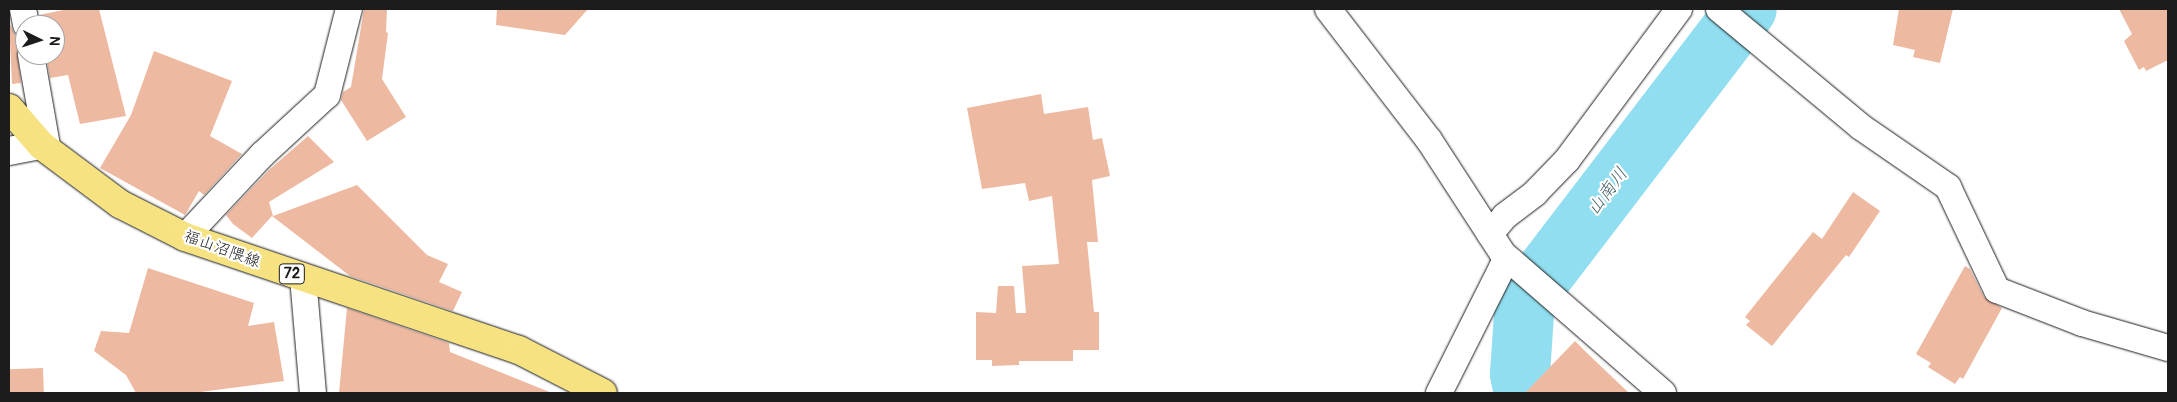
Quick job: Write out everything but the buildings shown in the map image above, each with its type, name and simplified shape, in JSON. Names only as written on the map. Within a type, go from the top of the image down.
[{"type":"main road","name":"福山沼隈線","points":[[9,108],[40,145],[120,204],[185,237],[519,350],[603,393]]},
{"type":"street","points":[[185,237],[263,154],[326,95],[349,9]]},
{"type":"street","points":[[1328,9],[1429,140],[1490,234],[1511,261],[1663,393]]},
{"type":"street","points":[[1490,234],[1506,216],[1535,193],[1567,160],[1678,9]]},
{"type":"street","points":[[1719,9],[1861,127],[1948,187],[1996,290],[2082,323],[2168,348]]},
{"type":"street","points":[[9,151],[40,145],[47,146],[33,65]]},
{"type":"street","points":[[1439,393],[1502,268],[1511,261]]},
{"type":"street","points":[[303,277],[313,393]]},
{"type":"waterway","name":"山南川","points":[[1524,393],[1520,374],[1525,299],[1747,9]]}]
